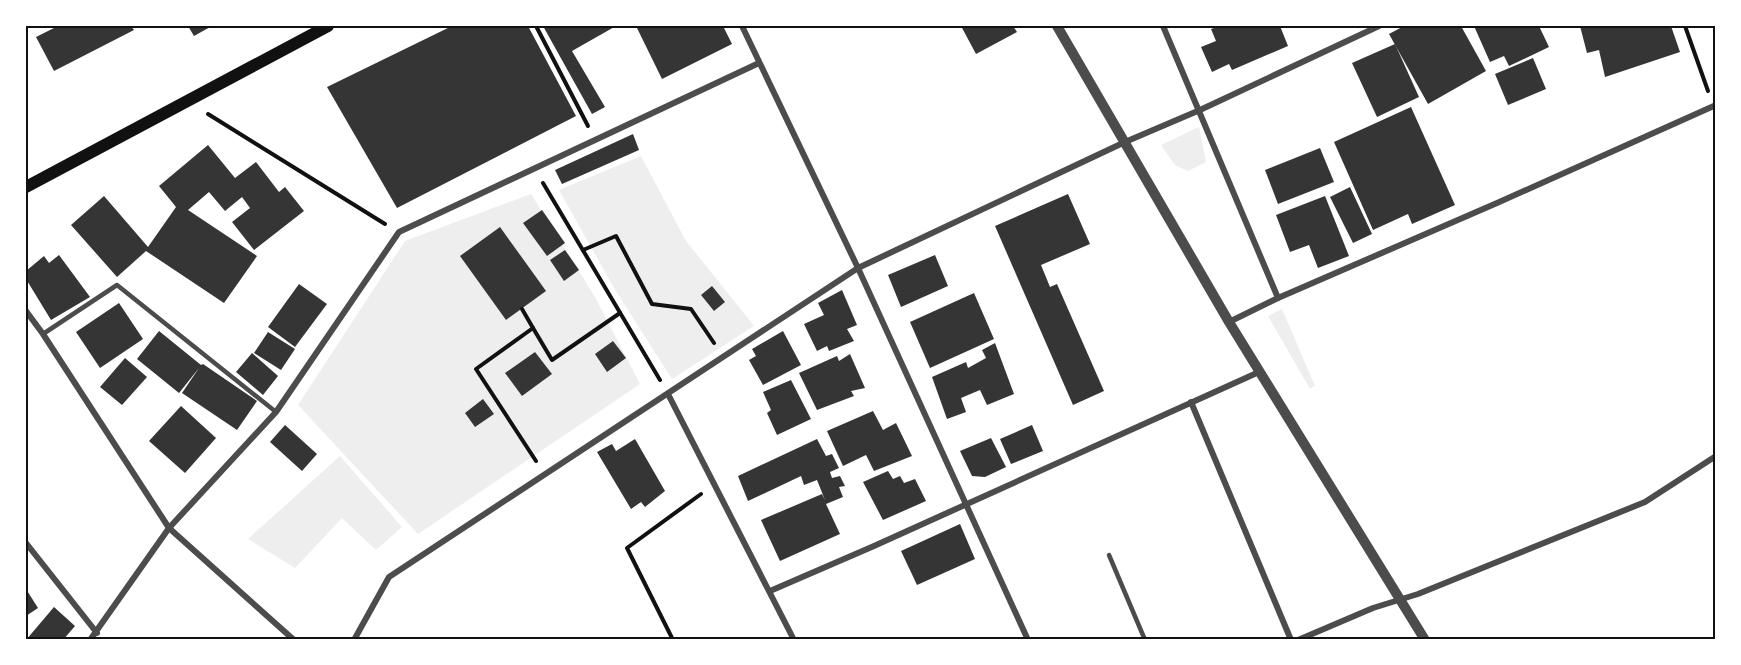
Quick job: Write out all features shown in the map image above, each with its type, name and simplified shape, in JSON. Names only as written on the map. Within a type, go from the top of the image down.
[{"type":"main road","points":[[26,187],[325,26]]},
{"type":"street","points":[[742,26],[858,268],[1028,639]]},
{"type":"street","points":[[1057,26],[1259,372],[1425,639]]},
{"type":"street","points":[[1163,26],[1278,298]]},
{"type":"street","points":[[354,639],[388,578],[858,268],[1379,26]]},
{"type":"street","points":[[90,639],[97,633],[169,528],[276,412],[399,232],[759,63]]},
{"type":"street","points":[[1229,322],[1278,298],[1714,105]]},
{"type":"street","points":[[26,311],[169,528],[294,639]]},
{"type":"street","points":[[770,591],[1259,372]]},
{"type":"street","points":[[668,394],[794,639]]},
{"type":"street","points":[[1191,402],[1291,639]]},
{"type":"street","points":[[1298,639],[1645,502],[1716,456]]},
{"type":"street","points":[[26,543],[97,633]]},
{"type":"lane","points":[[43,334],[117,285],[276,412]]},
{"type":"lane","points":[[1109,555],[1145,639]]},
{"type":"path","points":[[536,26],[595,140]]},
{"type":"path","points":[[1685,26],[1714,105]]},
{"type":"path","points":[[187,101],[399,232]]},
{"type":"path","points":[[535,169],[654,370]]},
{"type":"path","points":[[583,250],[616,236],[652,304],[691,309],[724,357]]},
{"type":"path","points":[[522,309],[552,360],[620,313]]},
{"type":"path","points":[[533,328],[476,369],[545,475]]},
{"type":"path","points":[[673,639],[627,548],[714,485]]},
{"type":"shaded area","points":[[1199,127],[1206,162],[1188,171],[1175,165],[1161,145]]},
{"type":"shaded area","points":[[641,156],[686,241],[754,326],[672,379],[614,288],[559,190]]},
{"type":"shaded area","points":[[531,194],[595,297],[640,384],[418,534],[298,405],[405,241]]},
{"type":"shaded area","points":[[1282,309],[1315,386],[1310,389],[1268,316]]},
{"type":"shaded area","points":[[340,456],[402,527],[376,550],[342,518],[295,568],[248,539]]},
{"type":"building","points":[[58,26],[131,26],[134,30],[54,71],[36,37]]},
{"type":"building","points":[[188,26],[212,26],[194,36]]},
{"type":"building","points":[[452,26],[528,26],[576,116],[397,208],[327,87]]},
{"type":"building","points":[[543,26],[616,26],[572,51],[605,107],[592,114]]},
{"type":"building","points":[[636,26],[723,26],[732,44],[662,79]]},
{"type":"building","points":[[961,26],[1013,26],[1017,32],[976,54]]},
{"type":"building","points":[[1220,26],[1280,26],[1288,46],[1232,70],[1229,64],[1212,72],[1201,47],[1216,41],[1211,29]]},
{"type":"building","points":[[1404,26],[1461,26],[1486,71],[1428,104],[1389,34]]},
{"type":"building","points":[[1474,26],[1539,26],[1549,47],[1509,66],[1504,56],[1490,62]]},
{"type":"building","points":[[1580,26],[1671,26],[1680,52],[1605,77],[1599,50],[1587,53]]},
{"type":"building","points":[[1395,44],[1419,97],[1377,117],[1352,63]]},
{"type":"building","points":[[1533,58],[1546,89],[1508,105],[1495,74]]},
{"type":"building","points":[[1411,107],[1455,205],[1412,224],[1408,214],[1373,230],[1334,142]]},
{"type":"building","points":[[633,134],[639,150],[562,184],[555,170]]},
{"type":"building","points":[[208,145],[235,178],[256,162],[279,192],[285,187],[304,211],[254,250],[232,222],[250,208],[242,197],[225,211],[209,192],[188,210],[257,256],[224,303],[146,251],[117,277],[71,225],[104,196],[148,247],[176,207],[159,186]]},
{"type":"building","points":[[1320,148],[1334,182],[1278,204],[1265,170]]},
{"type":"building","points":[[1350,187],[1372,234],[1353,243],[1330,197]]},
{"type":"building","points":[[1068,194],[1090,244],[1041,265],[1050,287],[1057,284],[1104,391],[1073,405],[995,226]]},
{"type":"building","points":[[1325,196],[1349,256],[1318,268],[1309,245],[1290,252],[1276,215]]},
{"type":"building","points":[[542,210],[565,243],[547,256],[523,223]]},
{"type":"building","points":[[500,227],[546,291],[506,320],[460,256]]},
{"type":"building","points":[[565,250],[579,270],[564,281],[550,260]]},
{"type":"building","points":[[59,255],[90,297],[51,320],[26,279],[26,271],[44,256],[49,263]]},
{"type":"building","points":[[935,255],[948,286],[901,307],[888,275]]},
{"type":"building","points":[[299,284],[327,304],[295,347],[268,327]]},
{"type":"building","points":[[712,286],[725,302],[714,311],[701,295]]},
{"type":"building","points":[[842,290],[857,325],[847,329],[854,341],[829,351],[827,346],[817,351],[804,324],[824,315],[818,303]]},
{"type":"building","points":[[974,293],[994,339],[930,368],[910,322]]},
{"type":"building","points":[[119,303],[143,339],[100,368],[76,332]]},
{"type":"building","points":[[159,331],[201,365],[203,364],[257,401],[237,430],[182,393],[199,368],[179,393],[137,359]]},
{"type":"building","points":[[783,331],[801,365],[763,385],[749,360],[756,356],[752,349]]},
{"type":"building","points":[[268,332],[295,349],[281,370],[254,353]]},
{"type":"building","points":[[613,341],[626,358],[607,372],[595,354]]},
{"type":"building","points":[[995,343],[1014,394],[987,405],[980,390],[961,398],[966,412],[947,419],[932,377],[966,362],[968,368],[986,358],[982,350]]},
{"type":"building","points":[[535,352],[552,374],[522,396],[505,373]]},
{"type":"building","points":[[252,353],[278,376],[263,395],[236,372]]},
{"type":"building","points":[[850,354],[865,388],[851,391],[854,396],[817,410],[799,373],[837,356],[839,361]]},
{"type":"building","points":[[125,358],[147,377],[122,405],[100,387]]},
{"type":"building","points":[[791,380],[811,419],[777,435],[767,413],[771,410],[763,392]]},
{"type":"building","points":[[483,399],[494,414],[475,427],[465,413]]},
{"type":"building","points":[[181,406],[216,438],[185,473],[149,441]]},
{"type":"building","points":[[873,411],[883,430],[896,423],[912,456],[874,471],[866,455],[843,466],[827,431]]},
{"type":"building","points":[[285,425],[317,454],[302,471],[270,442]]},
{"type":"building","points":[[1032,425],[1043,451],[1011,464],[1000,439]]},
{"type":"building","points":[[991,438],[1006,467],[985,477],[972,476],[960,451]]},
{"type":"building","points":[[635,439],[665,491],[645,507],[641,502],[631,509],[597,452],[612,444],[616,451]]},
{"type":"building","points":[[817,439],[826,456],[832,454],[839,468],[830,472],[832,478],[840,476],[845,486],[839,487],[843,497],[826,504],[840,534],[780,561],[761,520],[822,494],[825,500],[817,480],[804,485],[801,476],[748,501],[738,476]]},
{"type":"building","points":[[888,471],[893,479],[900,476],[904,483],[915,479],[926,501],[883,520],[863,482]]},
{"type":"building","points":[[960,524],[975,559],[917,585],[901,551]]},
{"type":"building","points":[[26,589],[38,608],[26,616]]},
{"type":"building","points":[[54,607],[75,626],[63,640],[26,640]]}]
